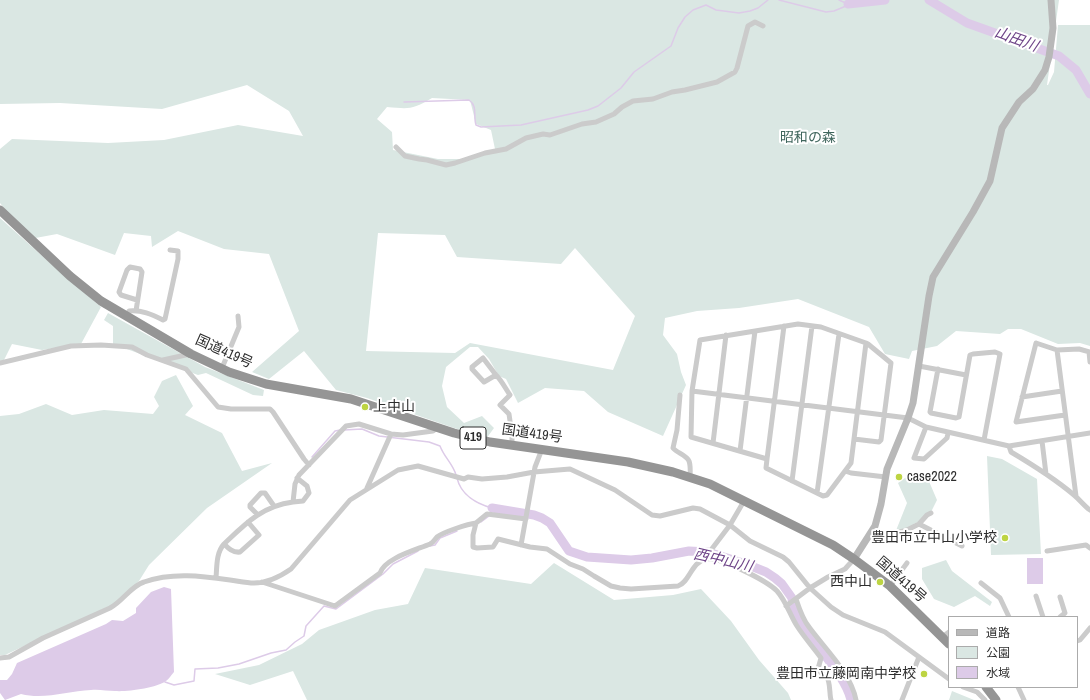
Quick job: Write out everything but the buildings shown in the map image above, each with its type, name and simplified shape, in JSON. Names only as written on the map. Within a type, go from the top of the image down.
[{"type":"highway","name":"国道419号","points":[[0,210],[70,276],[101,301],[191,354],[222,368],[266,384],[358,401],[438,428],[490,442],[628,462],[673,472],[710,484],[833,545],[890,586],[946,634]]},
{"type":"highway","points":[[987,688],[996,700]]},
{"type":"street","points":[[786,606],[810,588],[845,569],[854,559],[875,526],[881,504],[887,469],[913,403],[933,277],[973,212],[990,181],[1002,128],[1019,102],[1033,89],[1040,79],[1049,58],[1053,28],[1051,0]]},
{"type":"street","points":[[396,147],[405,156],[446,165],[469,160],[485,153],[506,149],[526,138],[542,134],[550,135],[582,124],[596,122],[614,114],[622,107],[633,101],[653,99],[664,94],[717,82],[735,72],[748,26],[755,22],[762,26]]},
{"type":"street","points":[[126,317],[129,311],[144,311],[163,320],[165,319],[178,259],[178,251],[170,250]]},
{"type":"street","points":[[136,311],[142,272],[140,269],[130,267],[127,270],[119,292],[121,295],[137,300]]},
{"type":"street","points":[[222,368],[239,327],[238,316]]},
{"type":"street","points":[[767,459],[691,437],[692,391],[700,340],[798,324],[821,327],[866,343],[891,363],[885,415],[881,440],[879,442],[854,439]]},
{"type":"street","points":[[784,326],[766,468],[823,496],[827,495],[851,463],[866,343]]},
{"type":"street","points":[[792,481],[812,326]]},
{"type":"street","points":[[740,451],[755,331]]},
{"type":"street","points":[[817,493],[830,408],[839,334]]},
{"type":"street","points":[[713,443],[726,336]]},
{"type":"street","points":[[1065,415],[1016,422],[1036,343],[1057,350],[1079,349],[1089,352],[1090,362]]},
{"type":"street","points":[[0,363],[71,346],[101,345],[132,347],[147,355],[186,369],[218,407],[231,409],[270,410],[309,465]]},
{"type":"street","points":[[1057,350],[1076,496]]},
{"type":"street","points":[[938,369],[930,412],[956,418],[959,417],[970,355],[995,352],[1000,354],[984,440]]},
{"type":"street","points":[[162,360],[191,354]]},
{"type":"street","points":[[496,375],[484,382],[472,369],[472,367],[483,358],[496,375],[502,380],[510,395],[500,405],[509,414],[512,445]]},
{"type":"street","points":[[919,366],[966,375]]},
{"type":"street","points":[[692,391],[908,418],[926,427],[1009,446],[1090,433]]},
{"type":"street","points":[[1022,397],[1062,391]]},
{"type":"street","points":[[680,395],[677,430],[673,448],[676,452],[688,459],[690,478]]},
{"type":"street","points":[[293,502],[292,498],[295,484],[304,469],[346,426],[360,424],[391,434],[403,435],[433,431],[438,428]]},
{"type":"street","points":[[926,427],[914,458],[924,459],[947,438],[948,433]]},
{"type":"street","points":[[367,489],[391,434]]},
{"type":"street","points":[[1042,441],[1046,474]]},
{"type":"street","points":[[1009,446],[1011,452],[1046,474],[1076,496],[1082,504],[1090,510]]},
{"type":"street","points":[[521,545],[535,467],[542,450]]},
{"type":"street","points":[[0,658],[8,657],[43,638],[118,604],[143,582],[172,575],[216,578],[255,583],[283,575],[291,568],[350,500],[398,470],[414,466],[423,467],[464,479],[468,477],[482,479],[570,469],[615,490],[652,515],[660,516],[693,508],[700,509],[730,525],[750,540],[783,557],[789,562],[810,588],[831,607],[843,615],[885,632],[948,678]]},
{"type":"street","points":[[845,471],[851,473],[886,476]]},
{"type":"street","points":[[216,578],[220,549],[257,514],[274,506],[303,501],[309,493],[307,486],[298,478]]},
{"type":"street","points":[[257,514],[250,507],[250,505],[261,493],[265,493],[274,506]]},
{"type":"street","points":[[708,557],[730,525],[744,501]]},
{"type":"street","points":[[872,532],[882,537],[907,530],[919,524],[930,513]]},
{"type":"street","points":[[262,582],[335,606],[380,573],[382,568],[398,557],[430,544],[438,536],[469,524],[476,523],[487,514],[526,518]]},
{"type":"street","points":[[224,544],[229,550],[237,553],[240,552],[259,534],[248,522]]},
{"type":"street","points":[[476,523],[473,535],[473,547],[493,547],[498,539],[521,545],[547,549],[570,564],[583,569],[611,586],[631,589],[682,584],[695,565],[701,560],[708,557],[725,561],[762,581],[778,592],[797,626],[821,658],[818,670],[827,678],[831,700]]},
{"type":"street","points":[[919,524],[962,546]]},
{"type":"street","points":[[1047,551],[1086,545],[1090,548]]},
{"type":"street","points":[[890,586],[907,563]]},
{"type":"street","points":[[981,583],[1000,598],[1009,616]]},
{"type":"street","points":[[1036,596],[1043,616]]},
{"type":"street","points":[[1060,597],[1065,613],[1061,616]]},
{"type":"street","points":[[795,600],[808,626],[828,649],[845,674],[854,690],[856,700]]},
{"type":"street","points":[[1078,641],[1090,628]]},
{"type":"street","points":[[902,700],[919,657]]},
{"type":"street","points":[[966,688],[977,692],[985,700]]},
{"type":"street","points":[[1018,688],[1024,700]]},
{"type":"green space","name":"昭和の森","points":[[0,0],[1059,0],[1047,85],[1054,72],[1058,25],[1090,25],[1090,346],[1080,343],[1058,344],[1021,329],[1008,329],[1000,334],[956,331],[937,346],[912,351],[909,359],[885,354],[869,327],[798,299],[739,308],[697,311],[665,318],[663,335],[677,354],[686,385],[663,436],[608,412],[584,391],[545,388],[518,403],[506,379],[499,376],[489,359],[478,347],[470,347],[446,367],[442,386],[447,407],[464,423],[482,416],[494,428],[486,439],[367,398],[336,390],[304,351],[269,379],[252,372],[299,331],[269,254],[224,249],[178,231],[152,247],[151,236],[124,233],[115,255],[57,234],[30,239],[0,203],[0,149],[12,139],[108,143],[164,140],[238,125],[303,136],[289,111],[247,85],[162,109],[60,103],[0,104]],"holes":[[[432,98],[470,100],[476,124],[491,130],[495,149],[466,159],[438,159],[393,150],[392,132],[377,119],[387,107],[410,108],[420,105]],[[378,233],[445,235],[457,257],[561,264],[575,248],[635,316],[613,370],[470,343],[455,353],[366,351]]]},
{"type":"green space","points":[[0,218],[101,307],[81,344],[42,350],[12,344],[4,360],[0,361]]},
{"type":"green space","points":[[108,313],[205,367],[264,390],[263,396],[253,395],[206,373],[198,375],[113,344],[113,326],[104,320]]},
{"type":"green space","points":[[176,375],[193,406],[185,415],[222,433],[242,471],[272,463],[207,508],[149,565],[139,581],[116,603],[5,655],[0,655],[0,416],[19,414],[46,404],[72,415],[104,410],[153,414],[159,406],[154,397],[162,381]]},
{"type":"green space","points":[[987,456],[1002,459],[1037,479],[1041,554],[991,555]]},
{"type":"green space","points":[[912,473],[928,479],[937,500],[929,516],[914,524],[898,536],[895,533],[907,503],[898,483]]},
{"type":"green space","points":[[946,560],[952,571],[992,602],[990,606],[975,596],[954,607],[934,599],[922,579],[922,568]]},
{"type":"green space","points":[[554,563],[614,600],[673,595],[701,589],[731,621],[759,660],[788,693],[791,700],[307,700],[293,671],[250,685],[215,674],[259,665],[302,644],[319,630],[375,610],[408,604],[425,568],[531,584]]},
{"type":"green space","points":[[952,691],[974,700],[949,700]]},
{"type":"water","points":[[1027,558],[1043,558],[1043,584],[1027,584]]},
{"type":"water","points":[[164,587],[171,589],[174,672],[166,681],[149,688],[134,690],[94,690],[47,696],[30,696],[21,694],[5,700],[0,693],[0,680],[7,680],[12,674],[17,663],[112,620],[123,621],[136,613],[136,608],[151,592]]},
{"type":"waterway","points":[[404,102],[469,100],[472,102],[474,108],[476,125],[481,127],[521,125],[588,110],[598,106],[621,88],[634,72],[671,46],[678,28],[685,17],[693,10],[706,5],[716,10],[739,13],[758,8],[768,0]]},
{"type":"waterway","points":[[779,0],[826,12],[834,11],[848,4]]},
{"type":"waterway","points":[[839,0],[848,4]]},
{"type":"waterway","name":"山田川","points":[[848,4],[885,0]]},
{"type":"waterway","name":"山田川","points":[[929,0],[967,23],[1059,56],[1076,70],[1090,94]]},
{"type":"waterway","points":[[344,430],[362,429],[379,436],[429,442],[440,446],[453,467],[456,475]]},
{"type":"waterway","points":[[312,457],[335,431],[340,430]]},
{"type":"waterway","points":[[457,478],[466,494],[475,501],[492,508],[491,513]]},
{"type":"waterway","name":"西中山川","points":[[492,508],[534,515],[542,518],[550,523],[569,551],[587,557],[631,560],[652,558],[689,551],[708,552],[766,572],[782,584],[792,598],[794,609],[800,621],[808,634],[829,660],[846,687],[851,700]]},
{"type":"waterway","points":[[481,522],[489,516]]},
{"type":"waterway","points":[[430,546],[435,545],[440,538],[457,531]]},
{"type":"waterway","points":[[165,682],[174,685],[194,681],[195,669],[218,668],[239,664],[271,653],[286,650],[304,636],[306,626],[324,606],[336,609],[383,574],[393,564],[418,551]]},
{"type":"place","name":"上中山","points":[[365,407]]},
{"type":"place","name":"case2022","points":[[899,477]]},
{"type":"place","name":"豊田市立中山小学校","points":[[1005,538]]},
{"type":"place","name":"西中山","points":[[880,582]]},
{"type":"place","name":"豊田市立藤岡南中学校","points":[[924,674]]}]
